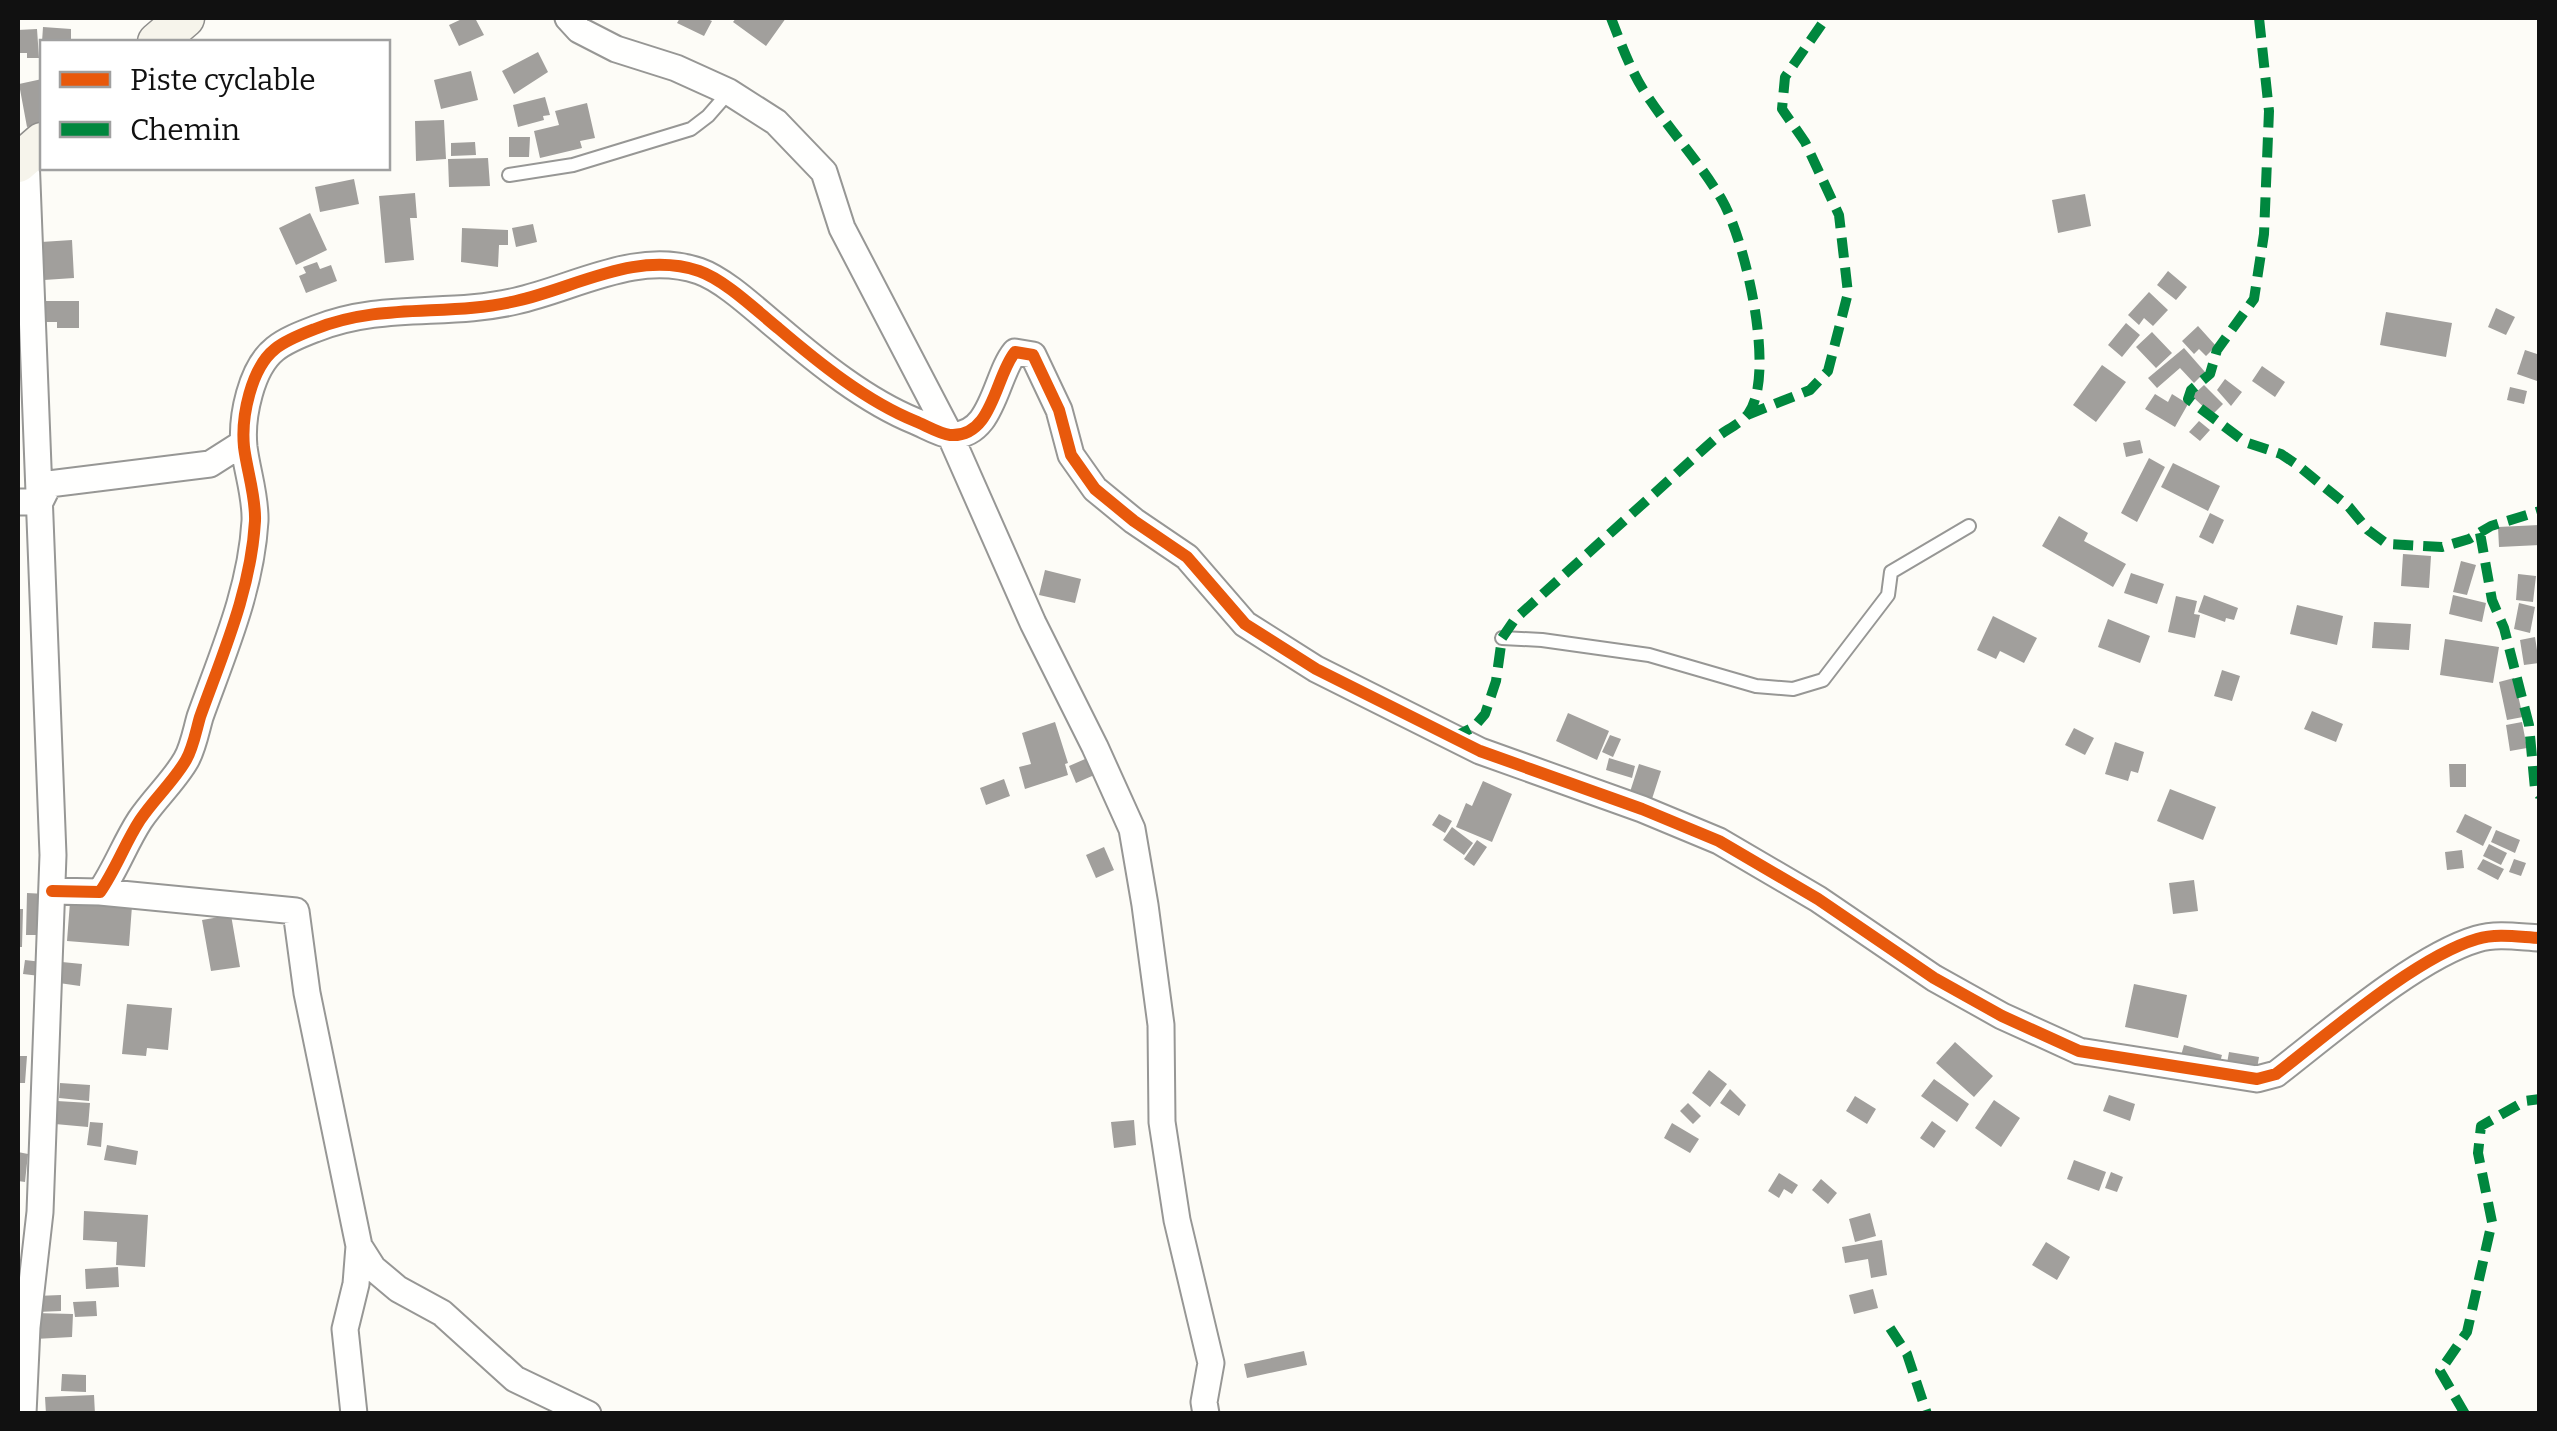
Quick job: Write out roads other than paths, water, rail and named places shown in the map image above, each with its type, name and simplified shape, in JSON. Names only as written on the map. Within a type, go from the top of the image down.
[{"type":"street","points":[[159,40],[185,18]]},
{"type":"street","points":[[568,18],[579,30],[616,49],[676,68],[728,92],[776,122],[824,172],[842,228],[950,435],[1033,623],[1132,829],[1162,1025],[1162,1122],[1177,1220],[1211,1362],[1204,1402],[1206,1414]]},
{"type":"street","points":[[23,1414],[27,1327],[40,1212],[52,891],[28,502],[29,153]]},
{"type":"street","points":[[100,892],[116,869],[138,821],[188,758],[228,645],[246,580],[255,518],[243,443],[251,392],[262,363],[276,348],[346,316],[513,302],[609,272],[669,265],[701,272],[746,302],[803,350],[894,412],[950,435],[972,430],[990,408],[1006,363],[1016,352],[1033,356],[1060,410],[1070,455],[1096,488],[1134,521],[1187,557],[1245,624],[1316,669],[1480,751],[1720,841],[1818,898],[1934,978],[2002,1016],[2079,1051],[2258,1078],[2276,1074],[2382,994],[2448,952],[2478,938],[2540,938]]},
{"type":"street","points":[[28,502],[48,484],[210,464],[243,443]]},
{"type":"street","points":[[52,891],[296,911],[307,993],[359,1246],[346,1329],[354,1414]]},
{"type":"street","points":[[359,1246],[373,1268],[398,1290],[442,1313],[516,1379],[588,1414]]},
{"type":"lane","points":[[509,176],[573,165],[691,129],[728,92]]},
{"type":"lane","points":[[1502,638],[1649,656],[1756,686],[1793,690],[1823,680],[1888,595],[1891,572],[1968,526]]}]
